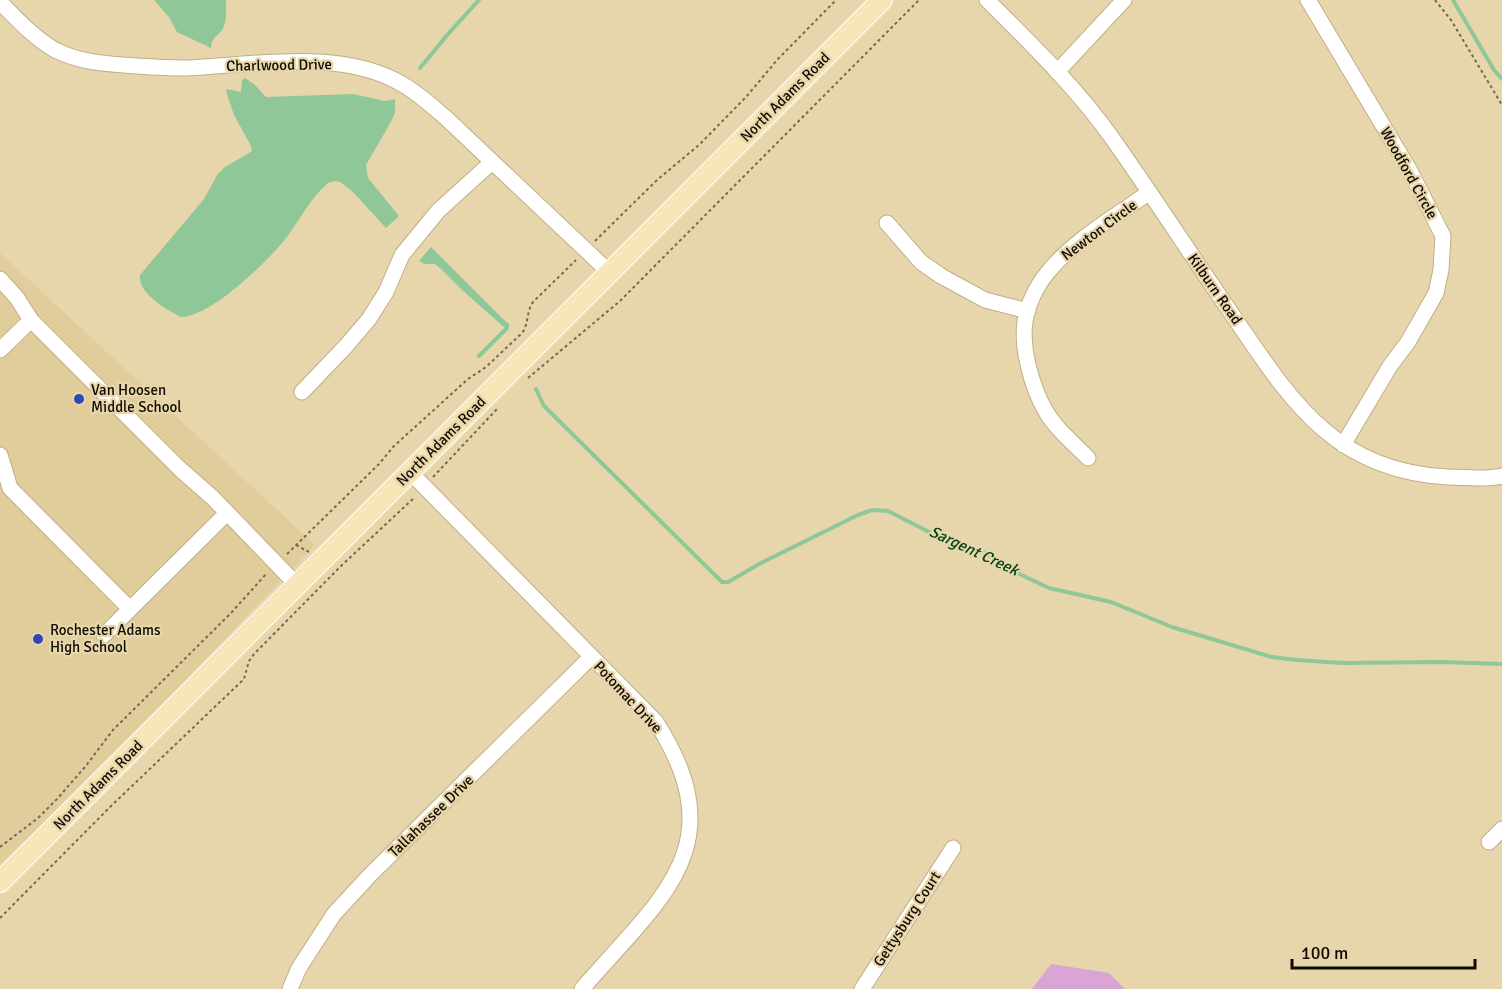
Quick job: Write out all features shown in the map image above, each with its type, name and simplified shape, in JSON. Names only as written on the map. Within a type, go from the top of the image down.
[{"type":"main road","name":"North Adams Road","points":[[0,882],[882,0]]},
{"type":"street","name":"Kilburn Road","points":[[987,0],[1091,109],[1274,376],[1318,425],[1362,457],[1388,467],[1432,476],[1476,478],[1502,476]]},
{"type":"street","points":[[1057,72],[1125,0]]},
{"type":"street","name":"Woodford Circle","points":[[1308,0],[1409,169],[1443,236],[1441,270],[1436,293],[1343,445]]},
{"type":"street","name":"Charlwood Drive","points":[[0,2],[39,39],[56,50],[81,60],[105,64],[183,68],[337,63],[370,71],[400,83],[421,97],[609,272]]},
{"type":"street","points":[[302,392],[369,319],[386,292],[402,255],[438,211],[492,162]]},
{"type":"street","name":"Newton Circle","points":[[1088,458],[1045,411],[1031,377],[1024,321],[1035,293],[1047,273],[1062,257],[1148,193]]},
{"type":"street","points":[[887,224],[921,262],[941,276],[985,300],[1028,311]]},
{"type":"street","points":[[0,279],[17,298],[31,320],[297,585]]},
{"type":"street","points":[[0,350],[31,320]]},
{"type":"street","points":[[0,454],[10,488],[130,609]]},
{"type":"street","name":"Potomac Drive","points":[[410,472],[656,722],[679,763],[690,808],[690,841],[676,873],[660,900],[633,934],[582,989]]},
{"type":"street","points":[[104,635],[227,513]]},
{"type":"street","name":"Tallahassee Drive","points":[[290,989],[299,968],[334,914],[378,867],[591,657]]},
{"type":"street","points":[[1489,842],[1502,829]]},
{"type":"street","name":"Gettysburg Court","points":[[862,989],[953,848]]},
{"type":"path","points":[[593,242],[657,180],[699,145],[746,97],[778,58],[836,0]]},
{"type":"path","points":[[527,379],[620,301],[919,0]]},
{"type":"path","points":[[1435,0],[1451,20],[1502,105]]},
{"type":"path","points":[[287,554],[379,464],[394,446],[522,333],[533,302],[579,256]]},
{"type":"path","points":[[436,473],[498,408]]},
{"type":"path","points":[[0,918],[110,807],[244,679],[249,661],[254,654],[342,565],[416,497]]},
{"type":"path","points":[[295,545],[308,551]]},
{"type":"path","points":[[0,847],[38,818],[68,787],[114,730],[231,613],[268,572]]},
{"type":"shaded area","points":[[154,0],[226,0],[224,26],[214,38],[211,48],[177,32],[169,17]]},
{"type":"shaded area","points":[[245,78],[266,97],[353,94],[385,101],[395,99],[395,112],[392,120],[366,165],[368,178],[399,216],[386,228],[353,192],[340,182],[328,183],[310,202],[286,238],[253,273],[208,308],[193,315],[181,317],[148,294],[140,282],[140,275],[204,199],[217,175],[225,167],[252,151],[234,115],[226,91],[227,89],[241,92],[242,80]]},
{"type":"shaded area","points":[[431,247],[509,324],[509,329],[506,329],[435,264],[424,264],[419,261]]},
{"type":"shaded area","name":"Van Hoosen Middle School","points":[[0,253],[315,545],[151,716],[0,865]]},
{"type":"shaded area","points":[[1051,964],[1109,973],[1125,989],[1032,989]]},
{"type":"waterway","points":[[420,68],[479,0]]},
{"type":"waterway","points":[[1453,0],[1494,70],[1502,79]]},
{"type":"waterway","points":[[479,356],[506,329]]},
{"type":"waterway","name":"Sargent Creek","points":[[536,389],[544,406],[722,582],[728,582],[858,515],[872,510],[888,511],[929,532],[983,552],[1011,570],[1049,588],[1111,602],[1172,627],[1272,657],[1343,663],[1502,664]]},
{"type":"place","name":"Van Hoosen Middle School","points":[[79,399]]},
{"type":"place","name":"Rochester Adams High School","points":[[38,639]]}]
